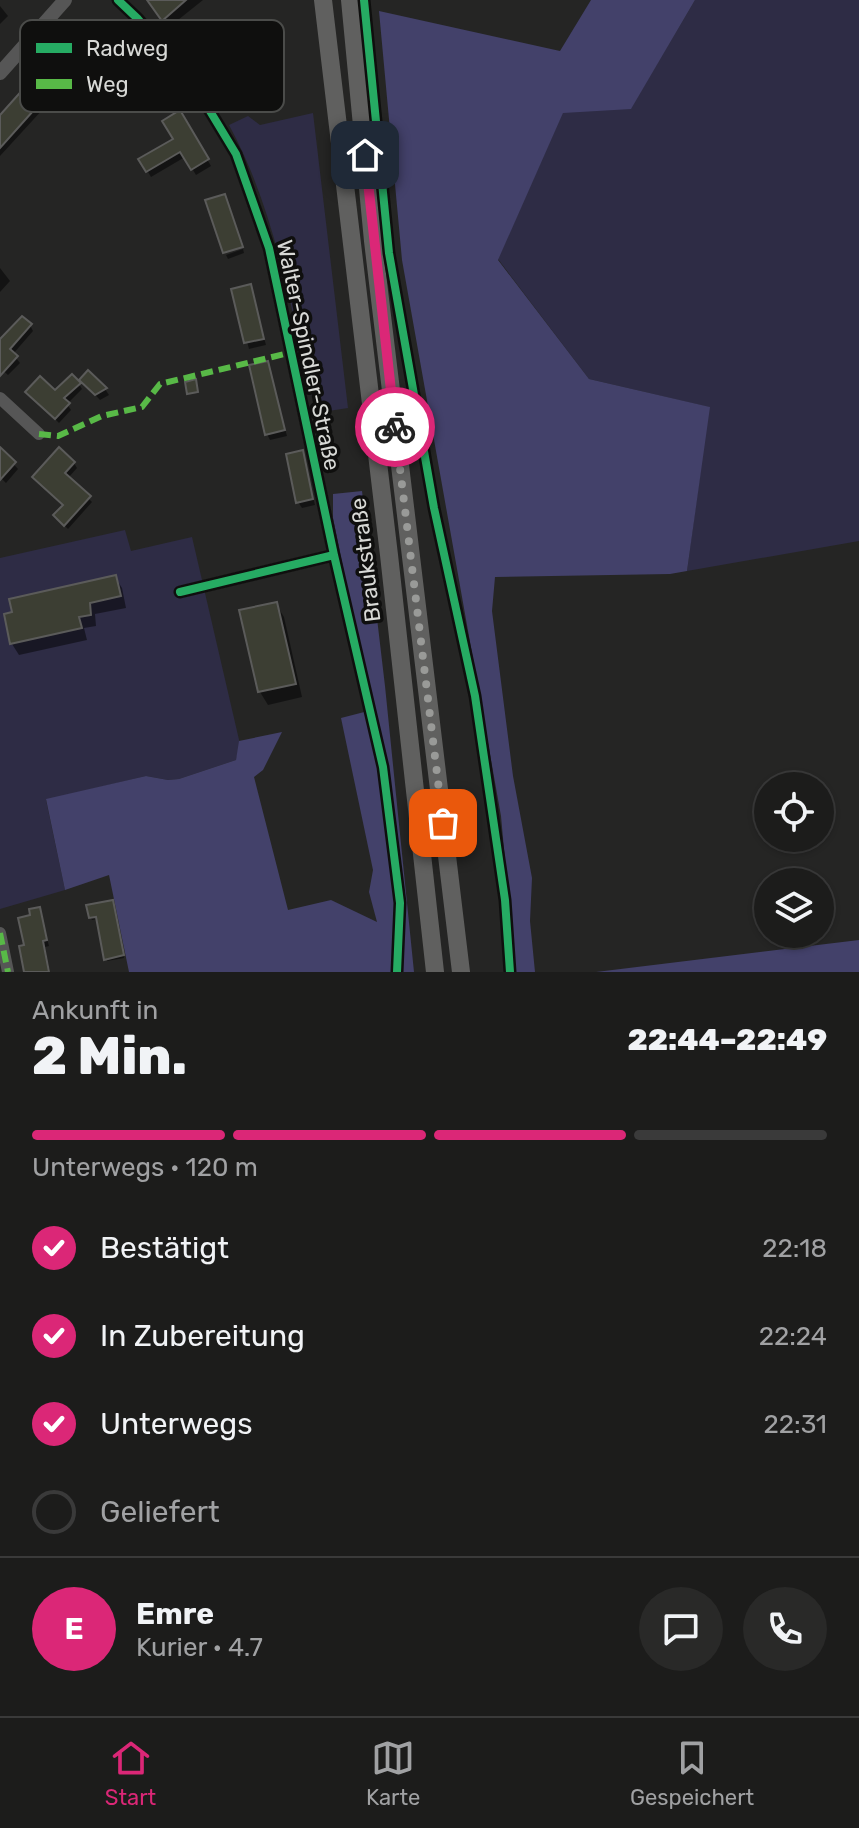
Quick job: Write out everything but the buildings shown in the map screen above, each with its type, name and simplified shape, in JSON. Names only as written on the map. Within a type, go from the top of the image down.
[{"type":"main road","name":"Braukstraße","points":[[323,0],[435,972]]},
{"type":"main road","name":"Braukstraße","points":[[350,0],[377,273],[461,972]]},
{"type":"street","points":[[47,20],[65,0]]},
{"type":"street","name":"Walter-Spindler-Straße","points":[[118,0],[139,20]]},
{"type":"street","points":[[0,73],[20,51]]},
{"type":"street","name":"Walter-Spindler-Straße","points":[[180,592],[334,555],[269,248],[236,154],[211,112]]},
{"type":"street","points":[[0,398],[39,434]]},
{"type":"street","points":[[0,933],[8,972]]},
{"type":"shaded area","points":[[591,0],[695,0],[631,109],[563,113],[498,260],[589,379],[710,407],[687,571],[670,574],[495,577],[492,611],[513,776],[532,878],[530,921],[535,972],[515,972],[501,816],[402,260],[379,11],[560,51]]},
{"type":"shaded area","points":[[695,0],[859,0],[859,541],[687,571],[709,407],[589,379],[498,259],[563,112],[631,108]]},
{"type":"shaded area","points":[[313,113],[348,408],[316,413],[271,230],[246,159],[229,125],[248,116],[260,125]]},
{"type":"shaded area","points":[[362,491],[414,972],[129,972],[109,875],[65,890],[46,799],[146,776],[179,779],[236,760],[239,741],[282,732],[263,770],[254,777],[288,910],[331,900],[377,922],[369,892],[373,870],[341,718],[372,710],[333,518],[333,494]]},
{"type":"shaded area","points":[[125,530],[131,551],[192,537],[240,744],[236,760],[179,779],[146,776],[46,800],[65,890],[0,909],[0,558]]},
{"type":"shaded area","points":[[859,940],[859,972],[596,972],[793,948],[834,948],[834,943]]},
{"type":"marked path","points":[[39,434],[58,436],[102,416],[142,407],[160,384],[293,352]]},
{"type":"marked path","points":[[0,933],[8,972]]},
{"type":"cycle path","points":[[118,0],[139,20]]},
{"type":"cycle path","points":[[364,0],[389,253],[434,508],[475,696],[505,900],[510,972]]},
{"type":"cycle path","points":[[180,592],[334,555],[269,248],[236,154],[211,112]]},
{"type":"cycle path","points":[[334,555],[383,767],[400,903],[397,972]]},
{"type":"way so far","points":[[395,427],[443,823]]},
{"type":"route","points":[[365,155],[395,427]]}]
